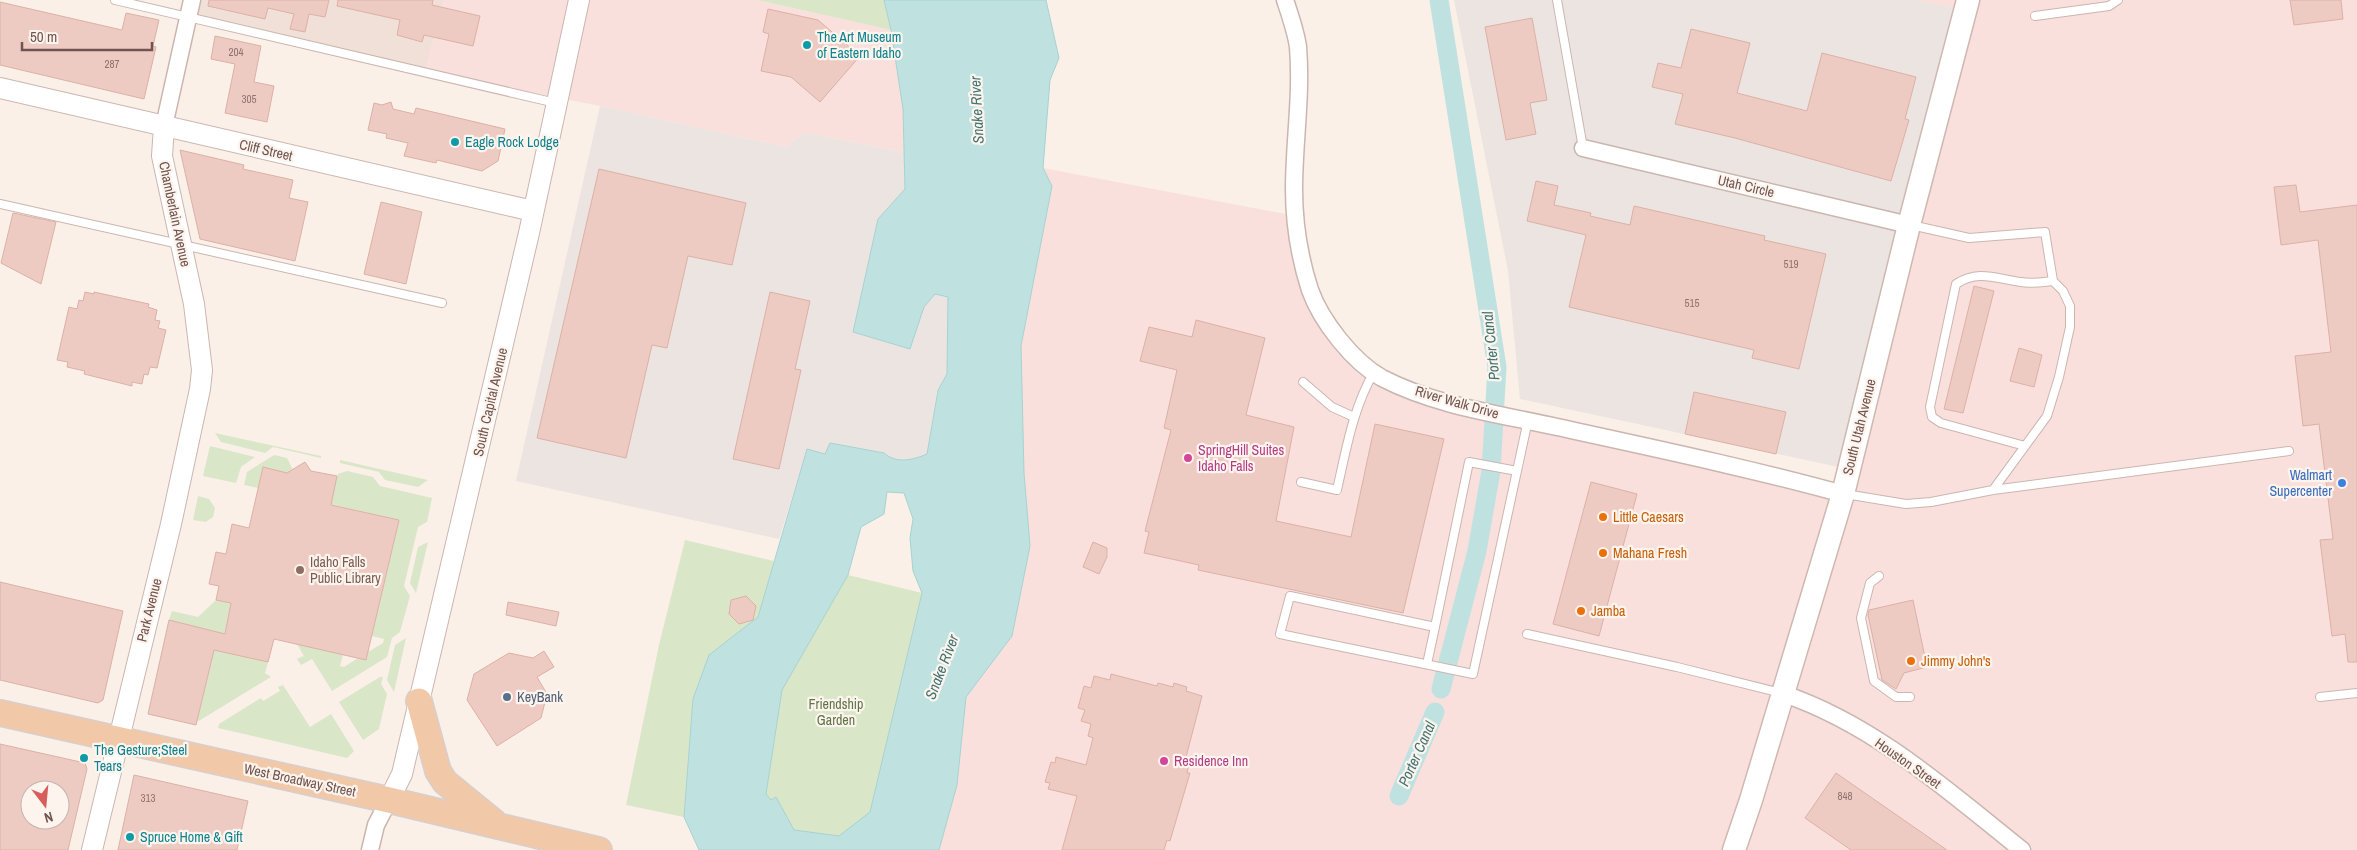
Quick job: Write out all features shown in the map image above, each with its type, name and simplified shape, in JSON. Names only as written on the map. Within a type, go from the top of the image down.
[{"type":"main road","name":"South Utah Avenue","points":[[1734,850],[1784,694],[1843,494],[1968,0]]},
{"type":"main road","points":[[419,701],[435,765],[440,775],[445,782],[500,826]]},
{"type":"main road","name":"West Broadway Street","points":[[0,713],[389,800],[599,850]]},
{"type":"street","name":"Chamberlain Avenue","points":[[192,0],[164,126],[162,156],[194,304],[202,370]]},
{"type":"street","name":"South Capital Avenue","points":[[389,800],[402,774],[533,211],[579,0]]},
{"type":"street","name":"River Walk Drive","points":[[1285,0],[1297,44],[1300,95],[1294,190],[1298,232],[1310,291],[1329,326],[1355,357],[1381,377],[1427,396],[1474,409],[1681,454],[1843,494]]},
{"type":"street","name":"Cliff Street","points":[[0,88],[533,211]]},
{"type":"street","name":"Utah Circle","points":[[1583,148],[1910,224]]},
{"type":"street","name":"Park Avenue","points":[[92,850],[184,465],[200,389],[202,370]]},
{"type":"street","name":"Houston Street","points":[[1784,694],[1821,708],[1894,750],[2022,850]]},
{"type":"street","points":[[370,850],[376,825],[389,800]]},
{"type":"lane","points":[[115,0],[557,103]]},
{"type":"lane","points":[[1557,0],[1583,148]]},
{"type":"lane","points":[[2035,16],[2109,6],[2118,0]]},
{"type":"lane","points":[[0,204],[442,303]]},
{"type":"lane","points":[[1910,224],[1969,238],[2045,232],[2052,282]]},
{"type":"lane","points":[[1994,490],[2047,416],[2059,377],[2070,327],[2070,306],[2063,291],[2052,282],[2023,283],[1989,276],[1967,277],[1956,284],[1930,407],[1932,417],[1941,423],[2025,446]]},
{"type":"lane","points":[[1301,482],[1337,490],[1354,417],[1374,372]]},
{"type":"lane","points":[[1303,382],[1332,407],[1354,417]]},
{"type":"lane","points":[[1435,627],[1290,596],[1280,634],[1473,674],[1517,471],[1522,419]]},
{"type":"lane","points":[[1843,494],[1906,504],[1931,502],[1994,490],[2289,451]]},
{"type":"lane","points":[[1427,664],[1469,462],[1517,471]]},
{"type":"lane","points":[[1879,576],[1870,583],[1861,618],[1874,682],[1896,697],[1910,697]]},
{"type":"lane","points":[[1527,634],[1677,666],[1784,694]]},
{"type":"lane","points":[[2320,697],[2357,693]]},
{"type":"shaded area","points":[[192,0],[444,0],[425,72],[188,16]]},
{"type":"shaded area","points":[[444,0],[757,0],[891,30],[903,109],[904,152],[804,133],[786,147],[600,106],[425,72]]},
{"type":"shaded area","points":[[1454,0],[1915,0],[1966,11],[1848,469],[1520,399],[1508,271]]},
{"type":"shaded area","points":[[1915,0],[2357,0],[2357,850],[939,850],[957,785],[966,696],[1012,636],[1030,546],[1024,473],[1021,346],[1052,186],[1043,168],[1296,216],[1311,291],[1355,357],[1427,396],[1843,494],[1965,11]]},
{"type":"shaded area","points":[[600,106],[786,147],[804,133],[904,152],[905,189],[878,219],[853,332],[897,345],[917,324],[924,307],[935,294],[949,298],[947,374],[937,390],[927,454],[913,460],[890,458],[884,453],[830,443],[826,454],[807,450],[779,539],[516,481]]},
{"type":"green space","points":[[757,0],[884,0],[891,30],[762,1]]},
{"type":"green space","points":[[215,433],[321,456],[321,458],[273,447],[265,453],[221,442]]},
{"type":"green space","points":[[210,446],[255,457],[241,467],[236,483],[203,476]]},
{"type":"green space","points":[[274,455],[287,458],[293,470],[292,474],[263,467],[258,488],[244,485],[247,472]]},
{"type":"green space","points":[[340,460],[428,480],[418,487],[385,480],[379,472],[340,463]]},
{"type":"green space","points":[[347,471],[373,477],[380,486],[432,498],[427,522],[418,527],[404,586],[410,596],[400,632],[392,638],[387,657],[332,691],[312,659],[301,665],[297,659],[303,656],[305,658],[297,644],[343,655],[340,666],[344,667],[358,658],[366,660],[368,652],[383,643],[384,639],[372,636],[399,520],[329,504],[338,474]]},
{"type":"green space","points":[[198,496],[209,499],[215,508],[213,517],[206,522],[193,520]]},
{"type":"green space","points":[[685,540],[774,561],[758,617],[709,655],[693,699],[684,817],[626,805],[659,645]]},
{"type":"green space","points":[[428,542],[416,593],[410,583],[418,547]]},
{"type":"green space","name":"Friendship Garden","points":[[848,575],[922,593],[870,813],[839,836],[794,830],[776,797],[771,800],[766,794],[782,690]]},
{"type":"green space","points":[[216,600],[231,603],[221,651],[268,662],[265,673],[271,677],[197,722],[211,661],[169,620],[172,611],[198,617]]},
{"type":"green space","points":[[406,638],[394,692],[387,680],[395,645]]},
{"type":"green space","points":[[383,677],[381,684],[387,694],[379,729],[363,740],[339,702]]},
{"type":"green space","points":[[283,685],[310,727],[331,714],[354,751],[347,758],[218,728],[219,724],[261,698],[263,701],[280,691],[278,687]]},
{"type":"water","name":"Snake River","points":[[884,0],[1046,0],[1059,58],[1050,80],[1043,168],[1052,186],[1021,346],[1024,473],[1030,546],[1012,636],[966,697],[957,785],[939,850],[699,850],[684,817],[693,699],[709,655],[758,617],[807,449],[825,454],[830,443],[884,453],[899,460],[916,458],[927,454],[938,390],[947,374],[948,297],[935,294],[924,307],[910,349],[853,332],[878,219],[905,189],[903,109],[891,30]],"holes":[[[887,492],[904,493],[913,519],[910,538],[913,571],[922,593],[870,812],[839,836],[794,830],[776,797],[771,800],[766,794],[782,690],[848,575],[861,527],[884,514]]]},
{"type":"building","points":[[209,0],[329,0],[325,17],[309,14],[305,32],[290,29],[294,14],[268,8],[265,19],[208,6]]},
{"type":"building","points":[[338,0],[433,0],[432,5],[480,16],[473,46],[424,35],[422,42],[397,35],[400,20],[337,6]]},
{"type":"building","points":[[2290,0],[2341,0],[2343,19],[2294,25]]},
{"type":"building","points":[[0,2],[122,30],[126,13],[159,20],[153,46],[156,47],[144,99],[0,65]]},
{"type":"building","name":"The Art Museum of Eastern Idaho","points":[[768,9],[818,20],[860,56],[820,102],[791,77],[761,71],[769,34],[763,32]]},
{"type":"building","points":[[1532,18],[1547,100],[1530,103],[1536,134],[1506,140],[1485,27]]},
{"type":"building","points":[[1691,29],[1750,43],[1737,93],[1807,111],[1822,53],[1916,77],[1905,119],[1909,120],[1891,181],[1735,138],[1675,124],[1683,94],[1652,87],[1658,63],[1681,68]]},
{"type":"building","points":[[215,36],[261,46],[254,82],[274,86],[267,122],[225,113],[235,64],[211,59]]},
{"type":"building","name":"Eagle Rock Lodge","points":[[391,102],[393,109],[414,114],[416,108],[505,129],[498,161],[482,171],[437,160],[436,163],[404,156],[408,143],[386,138],[387,134],[368,130],[374,103],[382,105]]},
{"type":"building","points":[[180,150],[244,165],[243,169],[293,180],[289,198],[308,202],[295,261],[200,239]]},
{"type":"building","points":[[599,169],[746,203],[732,265],[688,256],[667,348],[652,345],[626,458],[537,438]]},
{"type":"building","points":[[1536,181],[1558,186],[1554,205],[1591,213],[1590,216],[1630,225],[1634,206],[1765,236],[1764,240],[1826,254],[1799,369],[1752,358],[1754,350],[1569,307],[1586,235],[1527,221]]},
{"type":"building","name":"Walmart Supercenter","points":[[2296,185],[2300,212],[2357,205],[2357,662],[2348,662],[2345,634],[2332,636],[2320,540],[2333,539],[2319,424],[2303,426],[2295,356],[2331,352],[2318,240],[2281,245],[2274,187]]},
{"type":"building","points":[[381,202],[422,212],[406,284],[364,274]]},
{"type":"building","points":[[13,213],[56,222],[41,284],[1,263]]},
{"type":"building","points":[[1974,286],[1994,291],[1963,413],[1944,409]]},
{"type":"building","points":[[85,292],[94,294],[94,292],[149,304],[148,307],[157,310],[155,320],[160,321],[158,328],[166,330],[157,368],[150,367],[148,375],[144,374],[142,384],[132,382],[132,386],[84,374],[85,371],[67,367],[68,362],[57,360],[69,307],[77,309],[79,300],[83,301]]},
{"type":"building","points":[[770,292],[810,301],[795,369],[801,370],[779,469],[733,459]]},
{"type":"building","points":[[1196,320],[1265,338],[1246,415],[1294,427],[1276,521],[1351,537],[1375,424],[1444,439],[1403,613],[1198,570],[1199,565],[1144,553],[1149,532],[1145,531],[1171,430],[1164,428],[1177,370],[1140,361],[1149,327],[1192,337]]},
{"type":"building","points":[[2019,348],[2042,355],[2034,387],[2010,381]]},
{"type":"building","points":[[1694,392],[1786,412],[1776,454],[1685,434]]},
{"type":"building","name":"Idaho Falls Public Library","points":[[305,462],[311,471],[337,476],[331,505],[399,520],[366,660],[274,639],[268,662],[214,650],[196,725],[148,714],[169,620],[225,634],[231,603],[216,600],[219,586],[209,584],[216,552],[226,554],[232,524],[249,528],[263,467],[287,473]]},
{"type":"building","points":[[1591,482],[1637,494],[1599,636],[1553,624]]},
{"type":"building","points":[[1093,542],[1107,548],[1107,557],[1099,574],[1083,567]]},
{"type":"building","points":[[0,582],[123,611],[103,700],[98,703],[0,680]]},
{"type":"building","points":[[746,596],[756,606],[753,620],[739,624],[729,614],[731,600]]},
{"type":"building","points":[[1913,600],[1927,667],[1904,673],[1896,689],[1882,680],[1868,615],[1869,610]]},
{"type":"building","points":[[508,602],[559,612],[556,626],[506,615]]},
{"type":"building","name":"KeyBank","points":[[544,651],[554,667],[537,677],[547,694],[541,718],[497,746],[467,700],[474,674],[509,653],[533,658]]},
{"type":"building","name":"Residence Inn","points":[[1111,674],[1157,686],[1158,683],[1173,687],[1174,683],[1187,687],[1186,691],[1202,696],[1186,757],[1190,759],[1187,773],[1190,773],[1170,841],[1167,840],[1164,850],[1062,850],[1077,796],[1048,789],[1050,783],[1045,782],[1051,762],[1055,763],[1056,757],[1086,765],[1093,738],[1088,736],[1091,724],[1081,721],[1085,710],[1078,708],[1084,686],[1091,688],[1094,676],[1110,680]]},
{"type":"building","points":[[0,744],[85,763],[87,769],[68,850],[0,850]]},
{"type":"building","points":[[1836,773],[1947,850],[1851,850],[1805,818]]},
{"type":"building","points":[[134,775],[248,801],[237,850],[118,850]]},
{"type":"waterway","name":"Porter Canal","points":[[1439,0],[1497,367],[1491,471],[1477,551],[1441,689]]},
{"type":"waterway","name":"Porter Canal","points":[[1399,796],[1435,712]]},
{"type":"place","name":"The Art Museum of Eastern Idaho","points":[[807,45]]},
{"type":"place","name":"Eagle Rock Lodge","points":[[455,142]]},
{"type":"place","name":"SpringHill Suites Idaho Falls","points":[[1188,458]]},
{"type":"place","name":"Walmart Supercenter","points":[[2342,483]]},
{"type":"place","name":"Little Caesars","points":[[1603,517]]},
{"type":"place","name":"Mahana Fresh","points":[[1603,553]]},
{"type":"place","name":"Idaho Falls Public Library","points":[[300,570]]},
{"type":"place","name":"Jamba","points":[[1581,611]]},
{"type":"place","name":"Jimmy John's","points":[[1911,661]]},
{"type":"place","name":"KeyBank","points":[[507,697]]},
{"type":"place","name":"The Gesture;Steel Tears","points":[[84,758]]},
{"type":"place","name":"Residence Inn","points":[[1164,761]]},
{"type":"place","name":"Spruce Home & Gift","points":[[130,837]]}]
